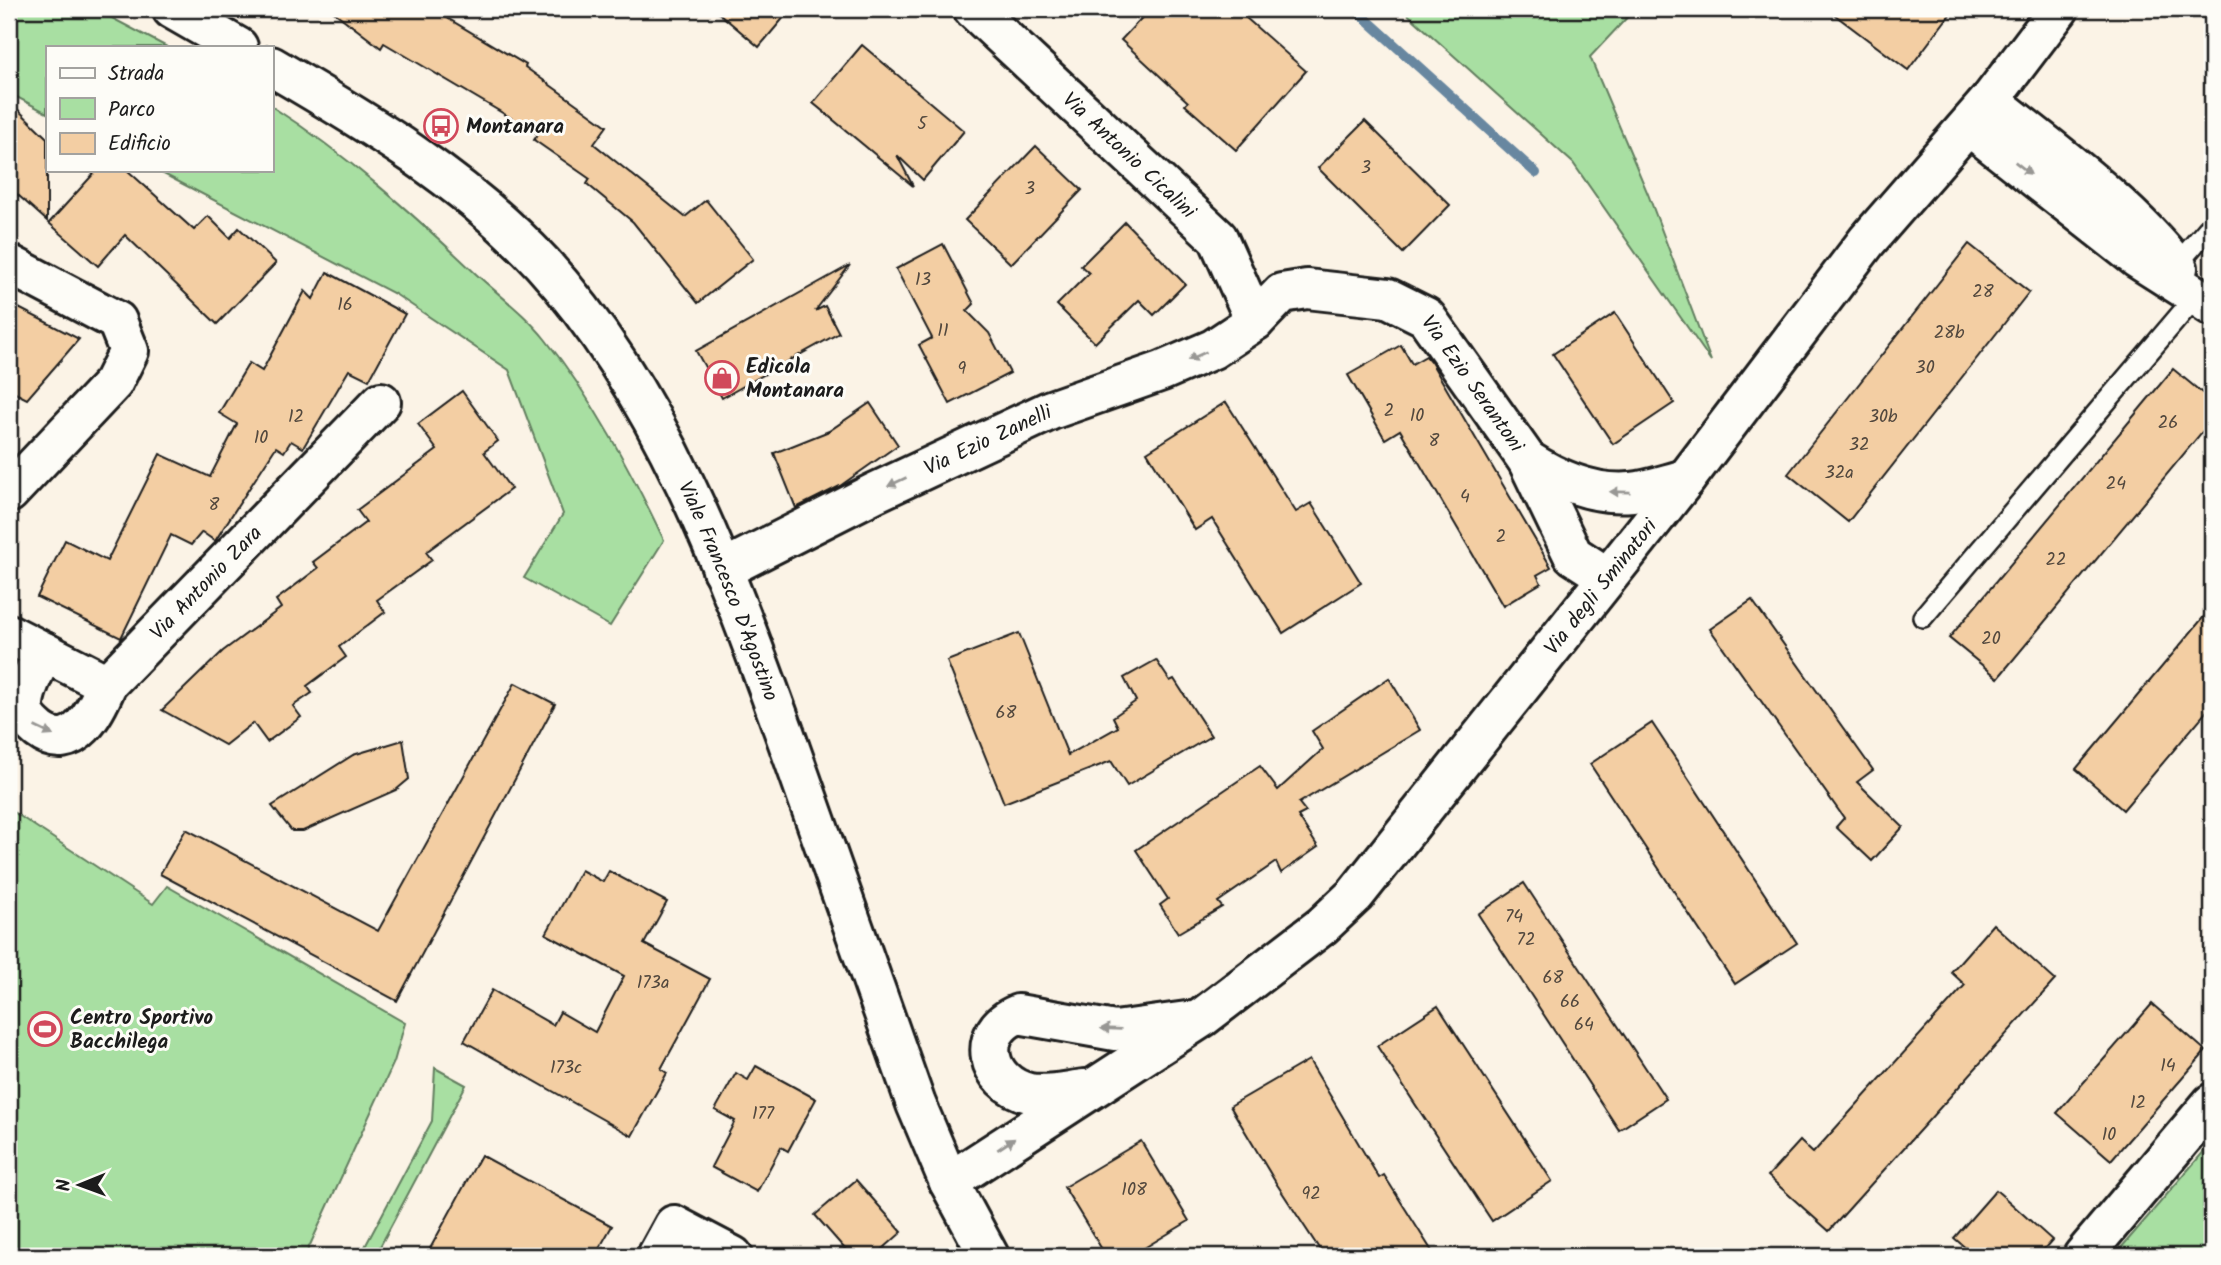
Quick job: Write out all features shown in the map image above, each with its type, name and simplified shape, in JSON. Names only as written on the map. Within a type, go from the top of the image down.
[{"type":"street","points":[[172,9],[236,46]]},
{"type":"street","name":"Via Antonio Cicalini","points":[[973,9],[1218,238],[1255,321]]},
{"type":"street","name":"Via degli Sminatori","points":[[949,1182],[1203,1017],[1322,926],[1355,895],[1686,479],[1867,240],[1980,113],[2059,9]]},
{"type":"street","name":"Viale Francesco D'Agostino","points":[[273,67],[401,146],[480,204],[542,264],[615,356],[664,440],[741,614],[916,1104],[949,1182],[989,1256]]},
{"type":"street","points":[[1980,113],[2188,286]]},
{"type":"street","points":[[9,264],[117,321],[129,351],[113,383],[9,494]]},
{"type":"street","name":"Via Ezio Serantoni","points":[[1255,321],[1313,312],[1357,294],[1388,298],[1426,317],[1527,460],[1573,555],[1607,578]]},
{"type":"street","name":"Via Ezio Zanelli","points":[[722,570],[874,493],[1051,410],[1162,371],[1213,349],[1255,321]]},
{"type":"street","name":"Via Antonio Zara","points":[[107,684],[381,402]]},
{"type":"street","name":"Via Ezio Serantoni","points":[[1527,460],[1553,477],[1608,491],[1633,492],[1686,479]]},
{"type":"street","points":[[9,634],[107,684],[93,717],[79,731],[61,737],[43,733],[29,722],[24,708],[28,686],[44,652]]},
{"type":"street","name":"Via degli Sminatori","points":[[1090,1088],[1030,1093],[1010,1084],[998,1073],[991,1058],[991,1038],[1004,1020],[1018,1014],[1115,1031],[1167,1026],[1203,1017]]},
{"type":"street","points":[[2082,1256],[2212,1103]]},
{"type":"street","points":[[657,1256],[674,1225],[733,1256]]},
{"type":"lane","points":[[1923,617],[2188,286],[2212,224]]},
{"type":"green space","points":[[9,9],[95,9],[165,46],[46,46],[46,112],[9,93]]},
{"type":"green space","points":[[1402,9],[1635,9],[1590,57],[1648,194],[1711,361],[1573,163]]},
{"type":"green space","points":[[273,107],[378,185],[538,330],[595,411],[625,462],[664,540],[610,626],[524,578],[563,514],[509,370],[395,294],[160,172],[273,172]]},
{"type":"green space","points":[[9,809],[153,904],[167,886],[405,1023],[394,1062],[305,1256],[9,1256]]},
{"type":"green space","points":[[435,1068],[466,1085],[375,1256],[360,1256],[432,1121]]},
{"type":"green space","points":[[2212,1142],[2212,1256],[2114,1256]]},
{"type":"building","points":[[330,9],[432,9],[526,65],[525,67],[607,126],[594,144],[685,217],[706,200],[753,259],[698,303],[633,222],[587,184],[590,179],[534,140],[538,134],[384,43],[381,48]]},
{"type":"building","points":[[714,9],[791,9],[759,47]]},
{"type":"building","points":[[1150,9],[1236,9],[1306,71],[1236,150],[1185,105],[1188,102],[1121,40]]},
{"type":"building","points":[[1827,9],[1954,9],[1908,70]]},
{"type":"building","points":[[862,45],[964,131],[923,180],[897,155],[913,186],[813,103]]},
{"type":"building","points":[[9,101],[46,137],[47,221],[9,187]]},
{"type":"building","points":[[1365,121],[1450,205],[1403,253],[1318,168]]},
{"type":"building","points":[[1036,146],[1082,190],[1011,264],[965,220]]},
{"type":"building","points":[[95,172],[129,172],[194,230],[208,216],[230,238],[239,228],[276,263],[217,324],[125,235],[98,266],[49,223]]},
{"type":"building","points":[[1125,222],[1185,284],[1154,315],[1139,300],[1095,343],[1057,305],[1089,273],[1081,266]]},
{"type":"building","points":[[943,244],[974,304],[967,311],[989,333],[1010,373],[950,404],[919,345],[932,338],[896,269]]},
{"type":"building","points":[[1969,244],[2029,292],[1848,522],[1788,474]]},
{"type":"building","points":[[850,265],[815,311],[825,306],[839,333],[722,398],[696,351]]},
{"type":"building","points":[[327,272],[405,314],[369,380],[349,370],[303,448],[291,441],[284,452],[276,447],[215,541],[202,532],[191,545],[171,535],[121,638],[37,597],[65,540],[107,561],[160,454],[210,477],[237,424],[219,413],[249,363],[262,371],[305,291],[313,299]]},
{"type":"building","points":[[9,303],[79,339],[27,399],[9,390]]},
{"type":"building","points":[[1615,313],[1674,403],[1613,444],[1553,354]]},
{"type":"building","points":[[1401,345],[1412,364],[1426,356],[1431,362],[1551,567],[1537,575],[1541,583],[1503,606],[1400,430],[1385,439],[1348,375]]},
{"type":"building","points":[[2173,369],[2212,401],[2212,420],[1998,678],[1949,638]]},
{"type":"building","points":[[462,391],[498,441],[484,452],[511,489],[426,552],[432,560],[377,600],[385,612],[339,647],[346,657],[307,686],[312,693],[293,706],[301,717],[267,742],[253,723],[225,745],[162,710],[223,651],[281,608],[276,600],[318,568],[313,562],[366,522],[357,510],[437,450],[418,424]]},
{"type":"building","points":[[1226,402],[1296,512],[1311,503],[1361,583],[1283,633],[1212,519],[1195,530],[1147,452]]},
{"type":"building","points":[[870,403],[898,445],[840,486],[796,508],[774,453],[829,431]]},
{"type":"building","points":[[1752,600],[1873,770],[1857,782],[1903,827],[1872,861],[1836,827],[1844,818],[1710,629]]},
{"type":"building","points":[[2212,607],[2212,705],[2123,810],[2076,769]]},
{"type":"building","points":[[1019,633],[1068,755],[1118,727],[1113,717],[1136,701],[1124,678],[1156,660],[1170,681],[1174,679],[1211,736],[1127,786],[1111,761],[1004,803],[947,661]]},
{"type":"building","points":[[1389,678],[1420,730],[1299,803],[1306,812],[1298,816],[1318,847],[1281,873],[1276,862],[1218,902],[1222,907],[1178,933],[1160,905],[1168,899],[1136,850],[1260,766],[1278,790],[1323,749],[1312,731]]},
{"type":"building","points":[[515,683],[555,704],[397,1001],[160,874],[186,829],[378,931]]},
{"type":"building","points":[[1652,723],[1797,943],[1735,984],[1590,764]]},
{"type":"building","points":[[403,740],[409,779],[396,790],[303,831],[292,831],[272,806],[353,755]]},
{"type":"building","points":[[581,870],[603,882],[609,871],[667,902],[644,944],[710,979],[661,1069],[667,1073],[632,1136],[464,1041],[492,990],[553,1025],[560,1012],[595,1032],[624,976],[546,934]]},
{"type":"building","points":[[1524,883],[1666,1099],[1619,1130],[1478,914]]},
{"type":"building","points":[[1993,924],[2055,980],[1829,1231],[1768,1176],[1800,1141],[1813,1153],[1965,985],[1951,972]]},
{"type":"building","points":[[2152,1004],[2206,1051],[2111,1160],[2057,1113]]},
{"type":"building","points":[[1438,1006],[1552,1181],[1492,1221],[1377,1046]]},
{"type":"building","points":[[1309,1060],[1379,1178],[1384,1175],[1435,1256],[1324,1256],[1276,1183],[1230,1106]]},
{"type":"building","points":[[756,1066],[816,1099],[788,1151],[781,1147],[757,1192],[711,1167],[735,1121],[715,1110],[736,1073],[748,1080]]},
{"type":"building","points":[[1141,1141],[1189,1221],[1131,1256],[1106,1256],[1064,1187]]},
{"type":"building","points":[[481,1155],[612,1226],[595,1256],[426,1256]]},
{"type":"building","points":[[856,1180],[902,1232],[875,1256],[851,1256],[815,1215]]},
{"type":"building","points":[[1996,1190],[2052,1240],[2038,1256],[1975,1256],[1954,1238]]},
{"type":"waterway","points":[[1355,9],[1536,173]]},
{"type":"place","name":"Montanara","points":[[441,126]]},
{"type":"place","name":"Edicola Montanara","points":[[722,378]]},
{"type":"place","name":"Centro Sportivo Bacchilega","points":[[45,1029]]}]
